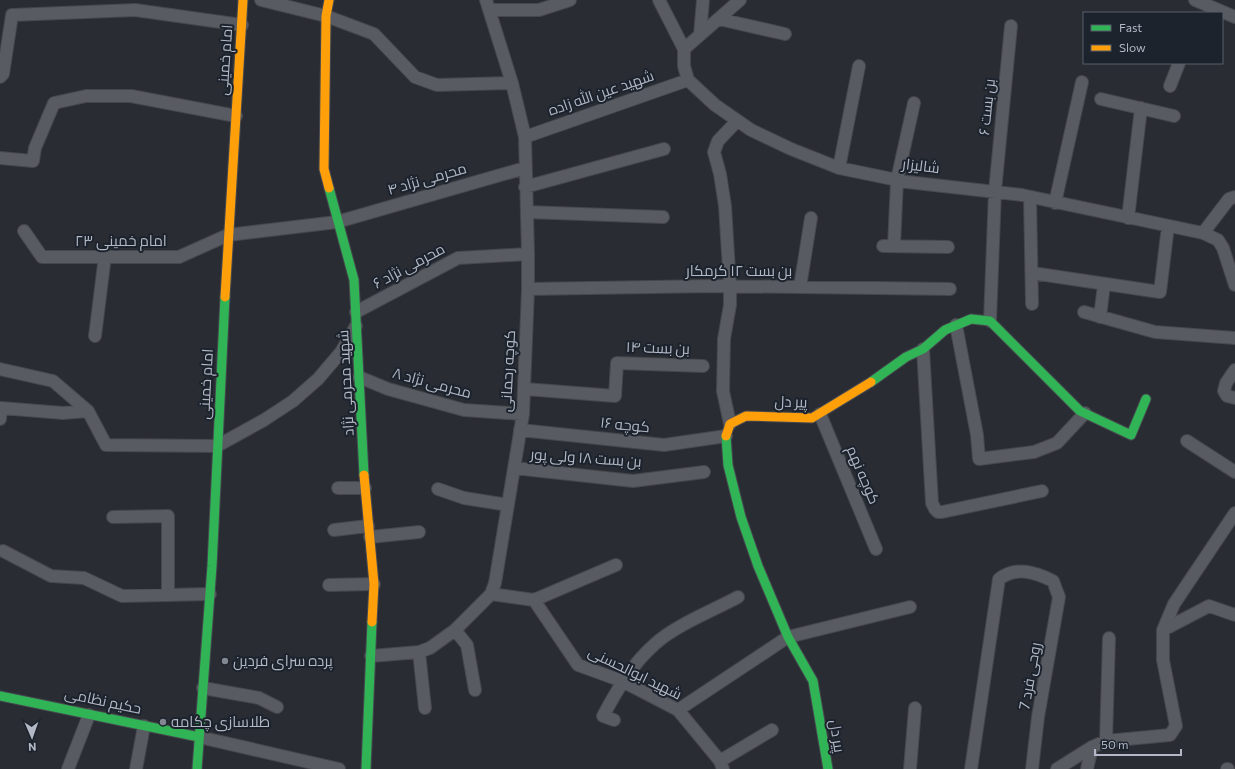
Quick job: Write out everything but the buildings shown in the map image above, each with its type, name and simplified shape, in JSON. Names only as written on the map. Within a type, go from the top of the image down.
[{"type":"street","name":"امام خمینی","points":[[197,769],[210,594],[228,235],[243,0]]},
{"type":"street","points":[[261,0],[326,16],[374,34],[415,77],[437,86],[512,83]]},
{"type":"street","name":"شهید محرمی نژاد","points":[[329,0],[326,16],[324,169],[337,222],[354,280],[365,488],[374,584],[366,769]]},
{"type":"street","points":[[488,5],[506,5],[539,10],[570,0]]},
{"type":"street","points":[[659,0],[684,50],[684,66],[688,80]]},
{"type":"street","points":[[700,35],[703,0]]},
{"type":"street","points":[[684,50],[740,0]]},
{"type":"street","name":"کوچه رحمانی","points":[[370,656],[419,652],[430,648],[455,630],[490,594],[495,583],[523,414],[525,389],[528,254],[525,137],[512,83],[488,5]]},
{"type":"street","points":[[1199,5],[1220,12]]},
{"type":"street","points":[[0,77],[3,74],[12,15],[135,10],[242,25]]},
{"type":"street","points":[[1223,13],[1235,17]]},
{"type":"street","points":[[719,19],[785,34]]},
{"type":"street","name":"بن بست ۶","points":[[990,321],[995,191],[1011,26]]},
{"type":"street","points":[[1170,86],[1179,64]]},
{"type":"street","points":[[839,168],[859,66]]},
{"type":"street","name":"شالیزار","points":[[688,80],[715,105],[751,130],[784,146],[839,168],[897,180],[995,191],[1030,197],[1203,233],[1218,240],[1223,248],[1235,285]]},
{"type":"street","name":"شهید عین الله زاده","points":[[525,137],[688,80]]},
{"type":"street","points":[[1055,202],[1082,82]]},
{"type":"street","points":[[0,158],[33,161],[35,148],[54,103],[86,96],[132,96],[236,116]]},
{"type":"street","points":[[1101,99],[1174,116]]},
{"type":"street","points":[[914,103],[897,180],[889,246],[948,247]]},
{"type":"street","points":[[1128,218],[1141,108]]},
{"type":"street","points":[[730,424],[723,391],[724,339],[730,305],[730,286],[725,206],[720,174],[714,152],[718,141],[737,121]]},
{"type":"street","points":[[526,187],[664,149]]},
{"type":"street","name":"محرمی نژاد ۴","points":[[228,235],[337,222],[525,168]]},
{"type":"street","points":[[1030,197],[1032,304]]},
{"type":"street","points":[[1203,233],[1229,199],[1235,197]]},
{"type":"street","points":[[527,212],[663,217]]},
{"type":"street","points":[[800,287],[811,218]]},
{"type":"street","points":[[1032,273],[1160,292],[1168,226]]},
{"type":"street","name":"امام خمینی ۲۳","points":[[24,231],[42,257],[180,257],[228,235]]},
{"type":"street","name":"محرمی نژاد ۶","points":[[356,312],[458,258],[528,254]]},
{"type":"street","points":[[95,336],[105,256]]},
{"type":"street","points":[[1100,316],[1104,284]]},
{"type":"street","name":"بن بست ۱۲ کرمکار","points":[[528,289],[730,286],[950,289]]},
{"type":"street","points":[[1084,312],[1156,332],[1235,338]]},
{"type":"street","name":"پیر دل","points":[[828,769],[813,681],[788,637],[758,566],[741,517],[728,465],[726,436],[730,424],[746,416],[812,418],[862,390],[906,357],[923,349],[945,330],[971,319],[990,321]]},
{"type":"street","points":[[990,321],[1080,411],[1131,435],[1146,399]]},
{"type":"street","points":[[0,369],[53,381],[88,411],[106,445],[217,446],[293,402],[318,379],[341,352],[357,325]]},
{"type":"street","points":[[956,325],[977,435],[979,459],[1034,452],[1057,443],[1085,413]]},
{"type":"street","points":[[923,349],[932,503],[934,509],[938,512],[942,512],[1042,491]]},
{"type":"street","name":"بن بست ۱۴","points":[[525,389],[615,396],[617,363],[703,366]]},
{"type":"street","points":[[1235,370],[1224,387],[1227,396],[1235,398]]},
{"type":"street","name":"محرمی نژاد ۸","points":[[359,377],[388,389],[464,410],[523,414]]},
{"type":"street","points":[[0,419],[1,408],[63,413],[88,411]]},
{"type":"street","name":"کوچه نهم","points":[[820,414],[876,549]]},
{"type":"street","name":"کوچه ۱۶","points":[[520,430],[664,445],[726,436]]},
{"type":"street","points":[[1187,441],[1235,472]]},
{"type":"street","name":"بن بست ۱۸ ولی پور","points":[[514,468],[633,481],[704,472]]},
{"type":"street","points":[[338,488],[365,488]]},
{"type":"street","points":[[438,489],[464,498],[508,505]]},
{"type":"street","points":[[1057,769],[1092,747],[1106,741],[1170,735],[1176,726],[1163,660],[1163,630],[1174,604],[1235,513]]},
{"type":"street","points":[[113,517],[168,516],[168,595]]},
{"type":"street","points":[[334,530],[419,532]]},
{"type":"street","points":[[3,551],[51,576],[84,578],[122,596],[210,594]]},
{"type":"street","points":[[490,594],[534,600],[616,565]]},
{"type":"street","name":"روحی فرد 7","points":[[970,769],[999,579],[1011,572],[1030,572],[1053,581],[1058,597],[1038,717],[1032,769]]},
{"type":"street","points":[[329,585],[374,584]]},
{"type":"street","points":[[614,720],[603,716],[622,681],[655,643],[674,630],[738,597]]},
{"type":"street","name":"شهید ابوالحسنی","points":[[534,600],[578,665],[622,681],[678,710],[721,765]]},
{"type":"street","points":[[1163,630],[1209,606],[1235,615]]},
{"type":"street","points":[[678,710],[788,637],[910,607]]},
{"type":"street","points":[[455,630],[467,645],[475,690]]},
{"type":"street","points":[[1106,741],[1109,638]]},
{"type":"street","points":[[419,652],[425,708]]},
{"type":"street","points":[[203,688],[260,698],[277,707]]},
{"type":"street","name":"حکیم نظامی","points":[[0,696],[199,737],[339,769]]},
{"type":"street","points":[[910,769],[915,708]]},
{"type":"street","points":[[68,769],[89,715]]},
{"type":"street","points":[[136,769],[144,726]]},
{"type":"street","points":[[721,765],[772,730]]},
{"type":"street","points":[[1088,769],[1092,747]]},
{"type":"traffic: fast","points":[[329,188],[354,280],[364,475]]},
{"type":"traffic: fast","points":[[197,769],[212,566],[225,297]]},
{"type":"traffic: fast","points":[[871,382],[906,357],[923,349],[945,330],[971,319],[990,321],[1080,411],[1131,435],[1146,399]]},
{"type":"traffic: fast","points":[[726,436],[728,465],[741,517],[758,566],[788,637],[813,681],[828,769]]},
{"type":"traffic: fast","points":[[366,769],[372,622]]},
{"type":"traffic: fast","points":[[0,696],[199,737]]},
{"type":"traffic: slow","points":[[225,297],[243,0]]},
{"type":"traffic: slow","points":[[329,0],[326,16],[324,169],[329,188]]},
{"type":"traffic: slow","points":[[726,436],[730,424],[746,416],[812,418],[871,382]]},
{"type":"traffic: slow","points":[[364,475],[374,584],[372,622]]},
{"type":"place","name":"پرده سرای فردین","points":[[225,661]]},
{"type":"place","name":"طلاسازی چکامه","points":[[163,722]]}]
